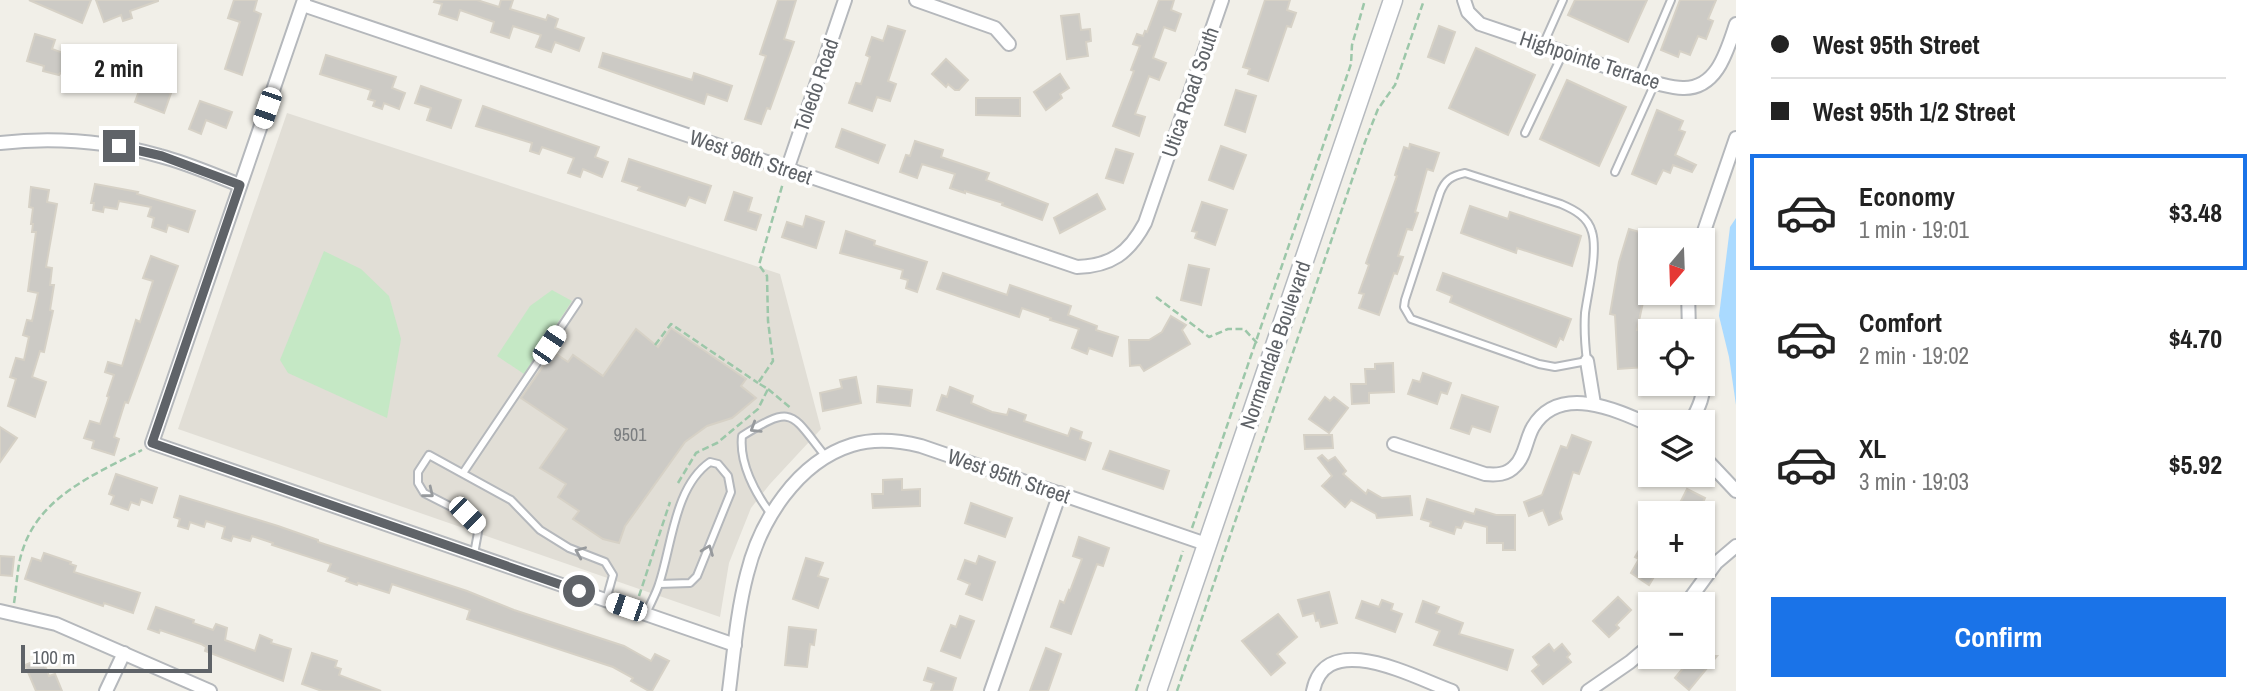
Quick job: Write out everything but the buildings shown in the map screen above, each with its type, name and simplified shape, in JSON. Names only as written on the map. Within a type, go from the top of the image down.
[{"type":"main road","name":"Normandale Boulevard","points":[[1157,691],[1393,0]]},
{"type":"street","name":"Toledo Road","points":[[787,170],[845,0]]},
{"type":"street","points":[[916,0],[996,28],[1009,44]]},
{"type":"street","name":"Utica Road South","points":[[1158,183],[1222,0]]},
{"type":"street","name":"Highpointe Terrace","points":[[1464,0],[1468,12],[1480,24],[1638,78],[1684,89],[1706,83],[1719,67],[1736,24]]},
{"type":"street","name":"West 96th Street","points":[[303,2],[787,170],[1077,267],[1096,267],[1127,250],[1144,223],[1158,183]]},
{"type":"street","points":[[303,2],[153,443],[735,645]]},
{"type":"street","points":[[1705,228],[1736,138]]},
{"type":"street","points":[[0,143],[76,140],[119,146],[162,156],[240,185]]},
{"type":"street","points":[[1587,361],[1594,404]]},
{"type":"street","points":[[1394,443],[1485,474],[1496,475],[1516,466],[1522,456],[1527,436],[1536,422],[1548,411],[1563,404],[1594,404],[1638,420]]},
{"type":"street","name":"West 95th Street","points":[[729,691],[747,573],[757,543],[789,489],[811,467],[852,445],[875,440],[921,446],[1206,544]]},
{"type":"street","points":[[1715,469],[1736,491]]},
{"type":"street","points":[[991,691],[1060,493]]},
{"type":"street","points":[[1695,592],[1716,563],[1736,546]]},
{"type":"street","points":[[6,612],[56,624],[211,691]]},
{"type":"street","points":[[106,691],[124,653]]},
{"type":"street","points":[[1587,691],[1638,655]]},
{"type":"street","points":[[1313,691],[1321,673],[1330,664],[1341,659],[1354,658],[1452,691]]},
{"type":"lane","points":[[1543,45],[1563,0]]},
{"type":"lane","points":[[1638,78],[1671,0]]},
{"type":"lane","points":[[1525,133],[1564,52]]},
{"type":"lane","points":[[1615,172],[1655,83]]},
{"type":"lane","points":[[1465,173],[1475,175],[1561,204],[1574,209],[1592,229],[1594,242],[1584,339],[1587,361],[1555,367],[1539,364],[1411,319],[1406,314],[1405,300],[1440,193],[1444,183],[1453,176],[1465,173]]},
{"type":"lane","points":[[463,473],[578,302]]},
{"type":"lane","points":[[772,515],[755,492],[740,452],[742,436],[773,417],[785,415],[796,420],[826,457]]},
{"type":"lane","points":[[474,554],[479,527],[467,515],[424,493],[418,483],[418,472],[429,454],[511,500],[540,530],[569,548],[605,562],[613,575],[606,600]]},
{"type":"lane","points":[[646,614],[659,584],[677,518],[690,484],[699,470],[710,462],[718,464],[729,476],[731,492],[697,576],[690,583],[659,584]]},
{"type":"path","points":[[1136,691],[1351,64],[1352,46],[1365,0]]},
{"type":"path","points":[[1177,691],[1370,129],[1378,109],[1395,85],[1424,0]]},
{"type":"path","points":[[764,375],[773,361],[767,276],[759,265],[787,170]]},
{"type":"path","points":[[1156,297],[1209,337],[1228,329],[1244,329],[1257,343]]},
{"type":"path","points":[[655,345],[671,324],[758,383]]},
{"type":"path","points":[[6,612],[22,549],[34,525],[60,497],[81,481],[153,443]]},
{"type":"shaded area","points":[[287,113],[780,274],[821,429],[751,508],[729,563],[720,617],[178,429]]},
{"type":"green space","points":[[324,251],[361,269],[389,296],[401,339],[387,418],[288,373],[280,360]]},
{"type":"green space","points":[[552,290],[572,301],[524,374],[497,356],[530,306]]},
{"type":"water","points":[[1736,218],[1736,405],[1729,357],[1719,316],[1730,227]]},
{"type":"route","points":[[119,146],[162,156],[240,185],[152,443],[579,591]]}]
